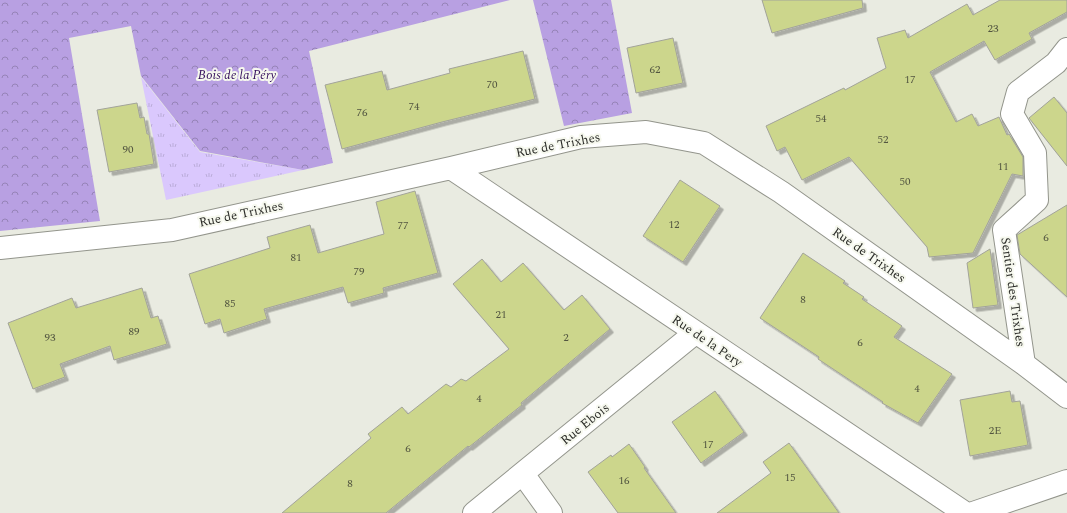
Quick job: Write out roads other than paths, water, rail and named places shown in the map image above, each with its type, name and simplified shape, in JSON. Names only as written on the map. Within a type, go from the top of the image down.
[{"type":"street","name":"Sentier des Trixhes","points":[[1024,364],[1004,230],[1037,200],[1035,153],[1012,114],[1018,92],[1056,63],[1067,49]]},
{"type":"street","name":"Rue de Trixhes","points":[[0,248],[172,230],[581,137],[646,132],[704,144],[781,192],[1024,364],[1067,397]]},
{"type":"street","name":"Rue de la Pery","points":[[450,168],[965,513]]},
{"type":"street","name":"Rue Ebois","points":[[474,513],[695,333]]},
{"type":"street","points":[[523,474],[551,513]]},
{"type":"street","points":[[973,513],[1067,481]]},
{"type":"park label","name":"Bois de la Péry","points":[[237,75]]}]
